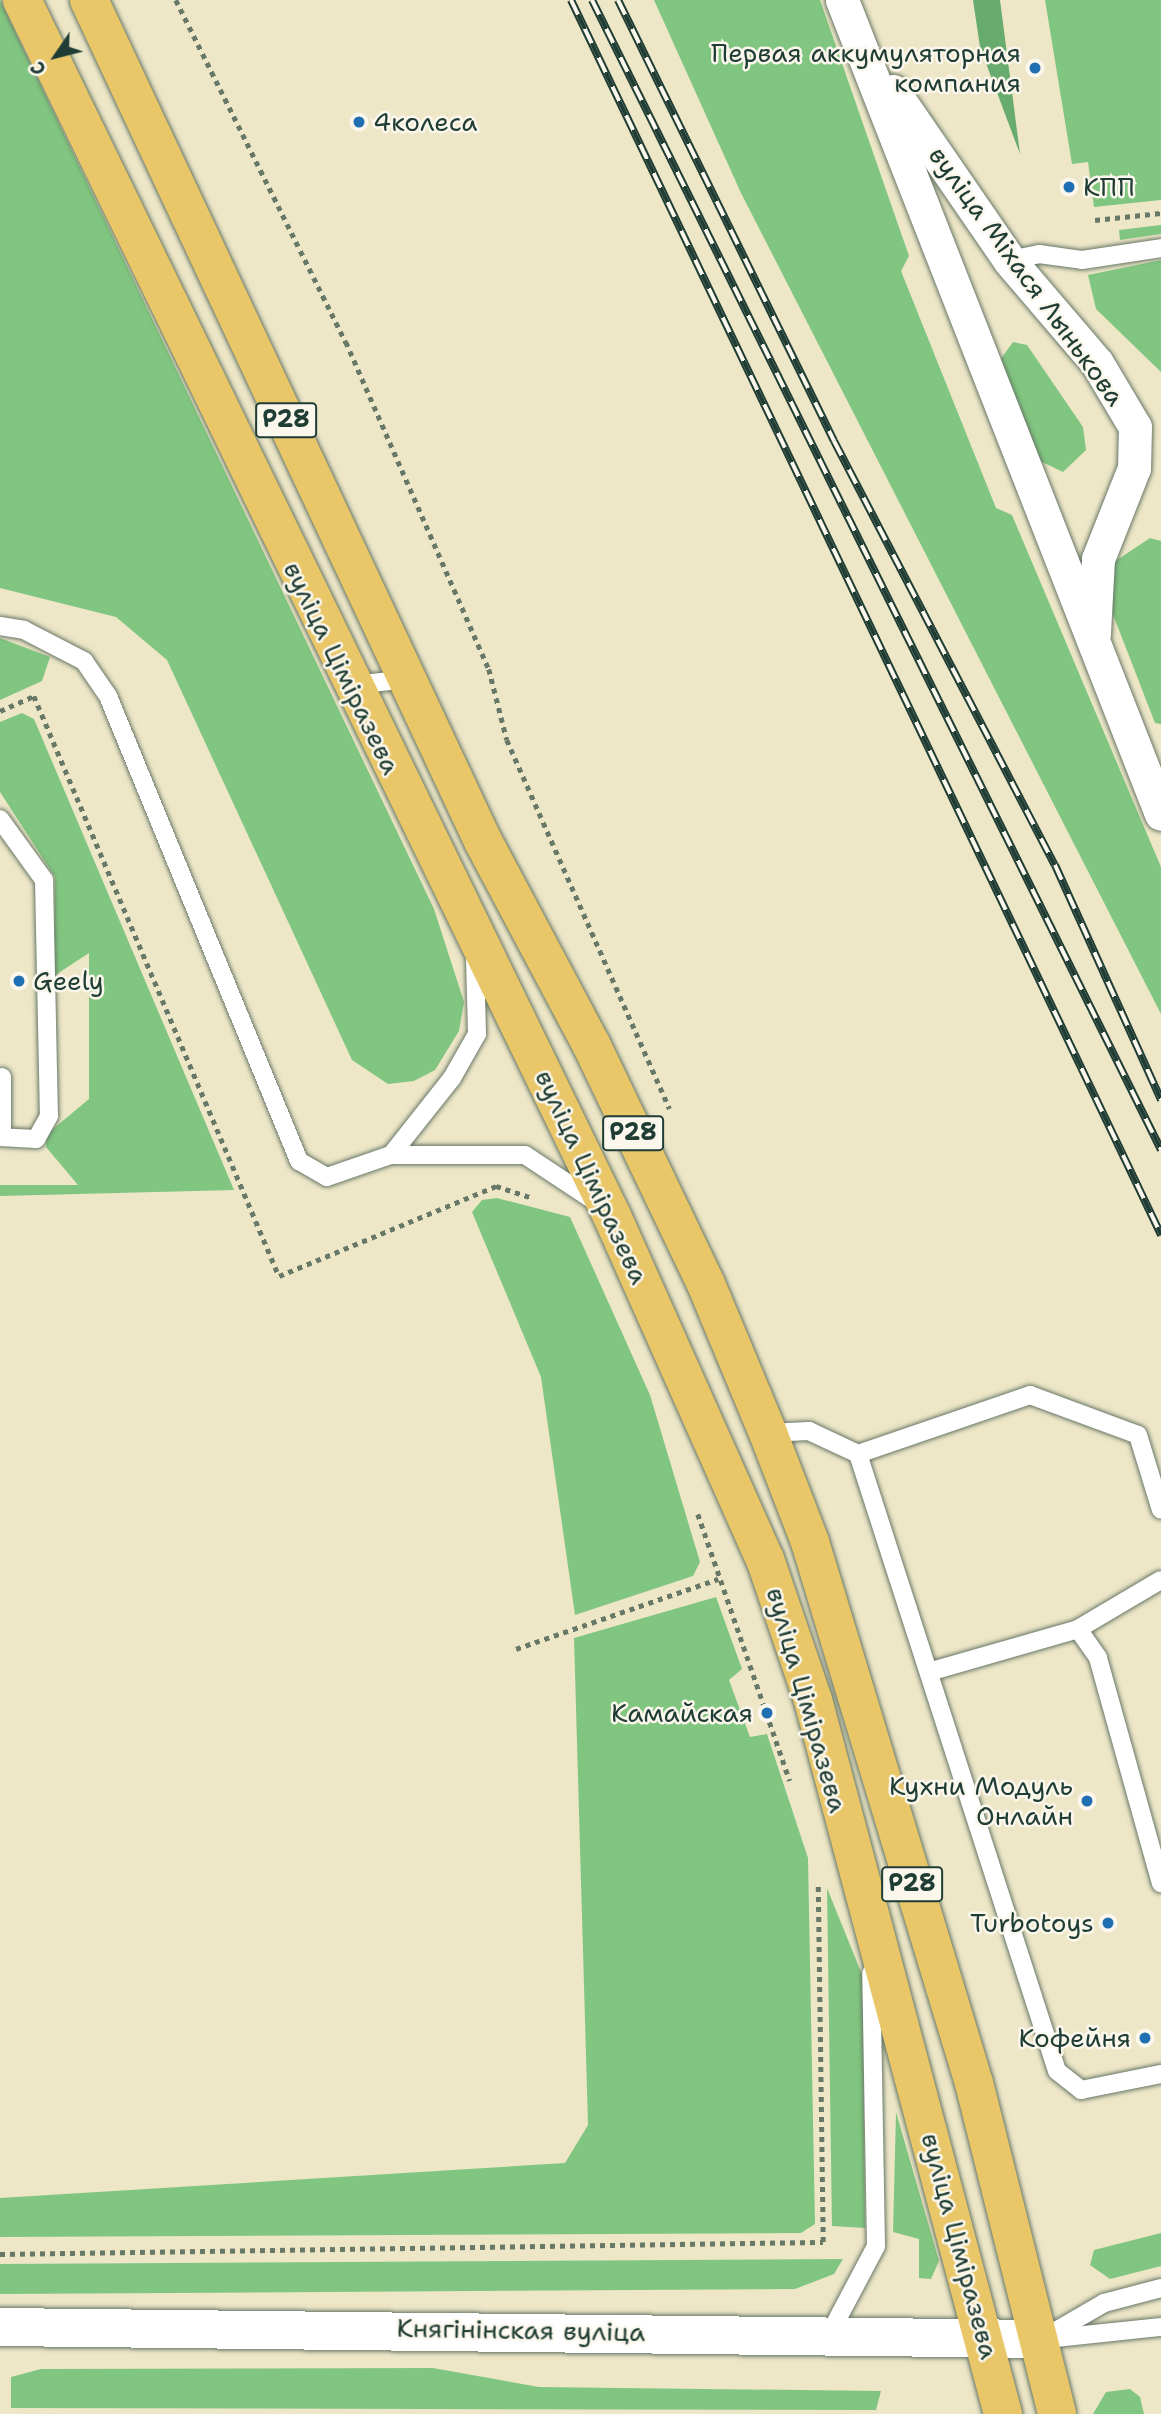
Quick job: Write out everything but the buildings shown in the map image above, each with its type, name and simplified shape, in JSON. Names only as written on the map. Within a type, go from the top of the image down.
[{"type":"main road","name":"вуліца Ціміразева","points":[[22,0],[350,685],[475,929],[612,1216],[765,1559],[813,1700],[871,1935],[986,2343],[1003,2414]]},
{"type":"main road","name":"вуліца Ціміразева","points":[[89,0],[408,679],[683,1236],[768,1433],[810,1542],[974,2083],[1042,2339],[1057,2414]]},
{"type":"street","name":"вуліца Міхася Лынькова","points":[[842,0],[1161,814]]},
{"type":"street","name":"вуліца Міхася Лынькова","points":[[862,46],[1009,260],[1097,363],[1135,427],[1134,468],[1098,559],[1094,647]]},
{"type":"street","points":[[1057,553],[1073,568],[1098,559]]},
{"type":"street","name":"Княгінінская вуліца","points":[[0,2326],[830,2333],[986,2343],[1042,2339]]},
{"type":"lane","points":[[1009,260],[1039,254],[1082,260],[1161,248]]},
{"type":"lane","points":[[0,626],[24,630],[84,661],[108,696],[299,1161],[327,1177],[391,1156],[525,1154],[568,1178],[612,1216]]},
{"type":"lane","points":[[350,685],[408,679]]},
{"type":"lane","points":[[0,819],[44,880],[49,1116],[36,1139],[1,1137],[2,1077]]},
{"type":"lane","points":[[391,1156],[452,1078],[477,1034],[475,929]]},
{"type":"lane","points":[[768,1433],[809,1431],[858,1454],[1030,1395],[1138,1435],[1161,1510]]},
{"type":"lane","points":[[858,1454],[932,1671],[1057,2071],[1081,2090],[1161,2074]]},
{"type":"lane","points":[[932,1671],[1078,1629],[1161,1580]]},
{"type":"lane","points":[[1078,1629],[1098,1658],[1161,1884]]},
{"type":"lane","points":[[830,2333],[876,2246],[871,1935]]},
{"type":"lane","points":[[1042,2339],[1104,2302],[1161,2288]]},
{"type":"lane","points":[[1042,2339],[1161,2327]]},
{"type":"path","points":[[176,0],[346,342],[489,669],[507,740],[589,933]]},
{"type":"path","points":[[1095,220],[1161,213]]},
{"type":"path","points":[[516,1649],[718,1579],[792,1788]]},
{"type":"path","points":[[0,2254],[823,2242],[818,1876]]},
{"type":"green space","points":[[0,0],[434,909],[464,1002],[459,1031],[435,1070],[414,1081],[388,1084],[352,1060],[167,660],[116,617],[0,588]]},
{"type":"green space","points":[[654,0],[820,0],[909,256],[901,271],[996,508],[1012,515],[1161,867],[1161,1014],[741,193]]},
{"type":"green space","points":[[973,0],[1000,0],[1020,154],[980,47]]},
{"type":"green space","points":[[1045,0],[1161,0],[1161,200],[1094,207],[1088,162],[1072,164]]},
{"type":"green space","points":[[1161,225],[1161,234],[1120,240],[1119,230]]},
{"type":"green space","points":[[1161,260],[1161,372],[1096,309],[1088,275]]},
{"type":"green space","points":[[1013,342],[1027,345],[1083,427],[1086,450],[1063,472],[1040,461],[1000,360]]},
{"type":"green space","points":[[1150,538],[1161,541],[1161,724],[1155,723],[1107,599],[1105,568]]},
{"type":"green space","points":[[0,638],[50,657],[42,681],[0,700]]},
{"type":"green space","points":[[22,713],[34,719],[234,1190],[0,1196],[0,1185],[78,1185],[46,1147],[47,1134],[89,1099],[89,953],[54,976],[55,877],[0,792],[0,722]]},
{"type":"green space","points":[[497,1198],[570,1217],[650,1395],[700,1562],[693,1576],[575,1615],[541,1377],[472,1212],[482,1200]]},
{"type":"green space","points":[[716,1597],[742,1669],[729,1680],[750,1737],[767,1734],[808,1858],[815,2224],[801,2233],[0,2237],[0,2198],[565,2163],[588,2125],[574,1638]]},
{"type":"green space","points":[[827,1888],[863,1977],[865,2228],[832,2226]]},
{"type":"green space","points":[[896,2112],[939,2261],[931,2279],[919,2278],[919,2239],[893,2232]]},
{"type":"green space","points":[[1161,2233],[1161,2266],[1110,2279],[1090,2265],[1094,2250]]},
{"type":"green space","points":[[843,2259],[834,2274],[795,2289],[0,2294],[0,2264]]},
{"type":"green space","points":[[433,2368],[539,2387],[881,2391],[876,2410],[11,2408],[11,2377],[41,2369]]},
{"type":"green space","points":[[1130,2389],[1140,2397],[1144,2414],[1093,2414],[1106,2392]]},
{"type":"railway","points":[[571,0],[1161,1235]]},
{"type":"railway","points":[[592,0],[1161,1150]]},
{"type":"railway","points":[[618,0],[834,441],[1055,865],[1161,1100]]},
{"type":"place","name":"Первая аккумуляторная компания","points":[[1035,68]]},
{"type":"place","name":"4колеса","points":[[359,122]]},
{"type":"place","name":"КПП","points":[[1069,187]]},
{"type":"place","name":"Geely","points":[[19,981]]},
{"type":"place","name":"Камайская","points":[[767,1713]]},
{"type":"place","name":"Кухни Модуль Онлайн","points":[[1087,1801]]},
{"type":"place","name":"Turbotoys","points":[[1108,1923]]},
{"type":"place","name":"Кофейня","points":[[1145,2038]]}]
